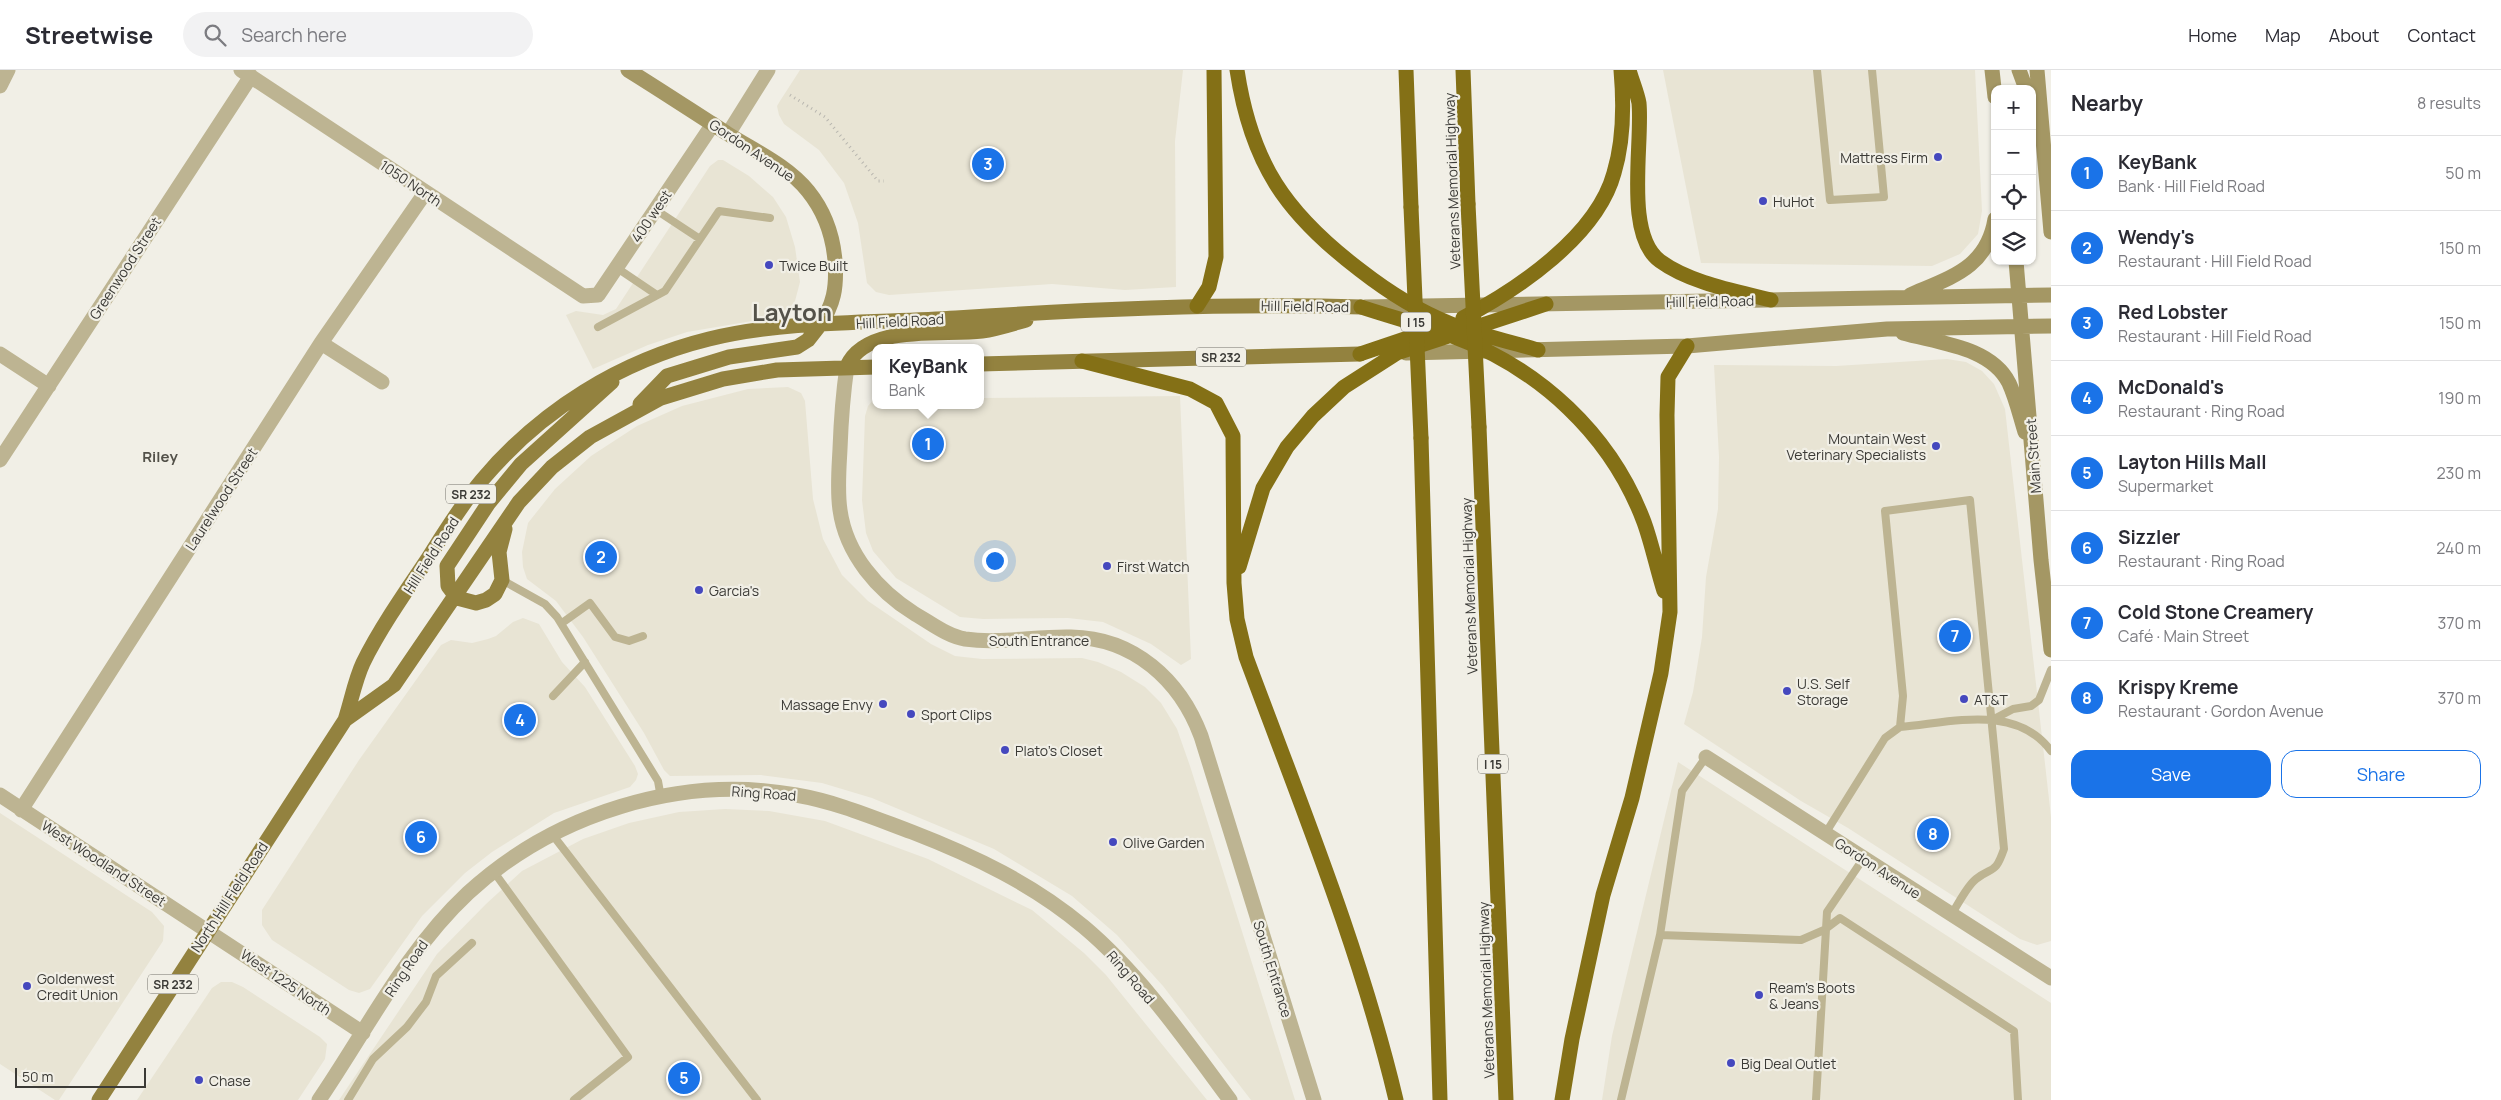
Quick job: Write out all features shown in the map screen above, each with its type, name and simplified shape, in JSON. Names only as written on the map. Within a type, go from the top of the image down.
[{"type":"highway","points":[[1197,306],[1209,287],[1216,257],[1214,70]]},
{"type":"highway","points":[[1238,70],[1242,105],[1252,136],[1268,172],[1291,207],[1330,247],[1369,277],[1451,330],[1538,380],[1575,411],[1603,446],[1627,485],[1644,523],[1670,612]]},
{"type":"highway","name":"I 15","points":[[1406,70],[1420,438],[1440,1100]]},
{"type":"highway","name":"Veterans Memorial Highway","points":[[1463,70],[1506,1100]]},
{"type":"highway","points":[[1234,583],[1263,488],[1287,447],[1313,416],[1344,387],[1397,353],[1451,330],[1513,288],[1589,223],[1605,196],[1614,173],[1624,104],[1621,70]]},
{"type":"highway","points":[[1629,70],[1638,102],[1639,219],[1645,244],[1659,261],[1680,272],[1717,286],[1772,300]]},
{"type":"highway","points":[[1472,330],[1546,304]]},
{"type":"highway","points":[[1362,308],[1432,330],[1472,330],[1538,350]]},
{"type":"highway","points":[[1360,354],[1432,330]]},
{"type":"highway","points":[[1562,1100],[1572,1039],[1603,895],[1632,798],[1661,673],[1670,612],[1666,415],[1668,377],[1687,346]]},
{"type":"highway","points":[[1082,361],[1190,389],[1216,402],[1233,436],[1234,583],[1237,619],[1246,657],[1356,952],[1383,1046],[1396,1100]]},
{"type":"main road","name":"Gordon Avenue","points":[[628,70],[792,175],[810,193],[823,213],[833,244],[836,278],[835,296],[821,323]]},
{"type":"main road","points":[[1992,70],[1994,85]]},
{"type":"main road","points":[[2019,70],[2025,85]]},
{"type":"main road","points":[[2036,70],[2042,133],[2048,162],[2051,232]]},
{"type":"main road","points":[[2036,117],[2042,133]]},
{"type":"main road","points":[[1902,299],[1958,274],[1972,265],[1988,244],[1995,220]]},
{"type":"main road","name":"Main Street","points":[[2016,265],[2023,326],[2041,560],[2051,650]]},
{"type":"main road","name":"Hill Field Road","points":[[345,720],[362,664],[417,575],[482,481],[515,445],[552,414],[594,385],[658,354],[710,339],[821,323],[1197,306],[1485,307],[1546,304],[2051,295]]},
{"type":"main road","points":[[847,366],[860,350],[885,337],[983,331],[1059,312]]},
{"type":"main road","points":[[634,411],[668,376],[728,357],[797,347],[808,340],[821,323]]},
{"type":"main road","name":"SR 232","points":[[984,364],[1687,346],[1887,328],[2051,326]]},
{"type":"main road","points":[[1887,328],[1969,351],[1995,365],[2009,384],[2032,452]]},
{"type":"main road","name":"SR 232","points":[[345,720],[394,685],[511,512],[534,485],[590,437],[634,411],[661,398],[723,379],[777,370],[872,366]]},
{"type":"main road","points":[[511,512],[499,552],[502,580],[495,594],[483,602],[468,603],[455,596],[447,584],[447,566],[488,504],[532,453],[626,368]]},
{"type":"main road","points":[[2041,560],[2051,580]]},
{"type":"main road","name":"North Hill Field Road","points":[[98,1100],[345,720]]},
{"type":"street","points":[[0,86],[8,70]]},
{"type":"street","points":[[728,134],[768,70]]},
{"type":"street","name":"1050 North","points":[[246,73],[583,296]]},
{"type":"street","name":"Greenwood Street","points":[[0,460],[49,386],[246,73]]},
{"type":"street","name":"400 west","points":[[583,296],[598,296],[713,124]]},
{"type":"street","name":"Laurelwood Street","points":[[21,810],[321,342],[425,193]]},
{"type":"street","points":[[321,342],[382,382]]},
{"type":"street","points":[[0,354],[49,386]]},
{"type":"street","name":"South Entrance","points":[[847,366],[841,422],[840,511],[851,543],[879,587],[932,624],[960,638],[1002,640],[1078,637],[1111,644],[1157,670],[1174,685],[1188,706],[1201,736],[1314,1100]]},
{"type":"street","name":"Gordon Avenue","points":[[1706,757],[2051,978]]},
{"type":"street","name":"Ring Road","points":[[319,1100],[424,941],[457,904],[494,872],[552,834],[596,814],[661,798],[710,791],[744,790],[793,794],[825,801],[935,841],[1012,877],[1057,906],[1118,959],[1143,987],[1230,1100]]},
{"type":"street","name":"West Woodland Street","points":[[0,796],[208,930]]},
{"type":"street","name":"West 1225 North","points":[[208,930],[364,1033]]},
{"type":"lane","points":[[1817,70],[1830,200],[1884,197],[1872,70]]},
{"type":"lane","points":[[656,210],[700,239]]},
{"type":"lane","points":[[598,326],[664,291],[719,211],[770,218]]},
{"type":"lane","points":[[616,268],[657,295]]},
{"type":"lane","points":[[1900,727],[1903,696],[1885,511],[1970,500],[1993,719],[2004,849],[1999,864],[1990,872],[1975,880],[1952,916]]},
{"type":"lane","points":[[502,580],[545,604],[562,623],[658,781],[661,798]]},
{"type":"lane","points":[[562,623],[590,603],[615,637],[628,641],[643,636]]},
{"type":"lane","points":[[553,696],[585,662]]},
{"type":"lane","points":[[1993,719],[2013,709],[2031,706],[2039,700],[2051,670]]},
{"type":"lane","points":[[1826,834],[1885,738],[1900,727],[1993,719],[2024,728],[2039,738],[2051,751]]},
{"type":"lane","points":[[1621,1100],[1660,935],[1682,791],[1706,757]]},
{"type":"lane","points":[[552,834],[756,1100]]},
{"type":"lane","points":[[1816,1100],[1824,930],[1827,912],[1863,859]]},
{"type":"lane","points":[[494,872],[628,1057],[574,1100]]},
{"type":"lane","points":[[1660,935],[1801,940],[1824,930],[1840,918],[2014,1031],[2018,1100]]},
{"type":"lane","points":[[348,1100],[373,1060],[407,1027],[426,1002],[436,976],[472,943]]},
{"type":"path","points":[[790,95],[825,117],[878,181],[884,182]]},
{"type":"shaded area","points":[[800,70],[1183,70],[1175,141],[1176,287],[1125,290],[1052,284],[889,295],[876,292],[867,283],[858,223],[844,183],[819,150],[784,124],[779,115],[777,106]]},
{"type":"shaded area","points":[[1663,70],[1975,70],[1982,211],[1978,234],[1960,254],[1932,266],[1701,263]]},
{"type":"shaded area","points":[[718,160],[723,160],[749,176],[773,197],[786,217],[795,247],[800,282],[795,301],[788,310],[776,317],[687,332],[648,345],[593,369],[566,315],[576,311],[603,315],[616,309],[710,166]]},
{"type":"shaded area","points":[[1947,359],[1966,362],[1982,371],[1994,384],[2005,409],[2051,817],[2051,941],[2037,945],[2020,939],[1848,828],[1801,801],[1684,724],[1693,692],[1702,637],[1706,577],[1718,509],[1719,457],[1714,365],[1836,366]]},
{"type":"shaded area","points":[[788,387],[801,393],[805,401],[813,499],[823,539],[842,575],[868,601],[931,644],[955,656],[982,659],[1082,658],[1098,662],[1121,672],[1145,687],[1161,703],[1177,729],[1190,766],[1295,1100],[1251,1100],[1163,986],[1117,935],[1072,896],[994,849],[872,798],[822,783],[761,775],[670,776],[664,770],[644,733],[583,637],[556,601],[527,579],[523,567],[522,552],[528,523],[555,489],[591,456],[637,426],[682,406],[748,389]]},
{"type":"shaded area","points":[[1180,396],[1191,659],[1181,665],[1151,644],[1103,622],[1068,618],[983,619],[960,617],[896,578],[873,551],[866,533],[862,500],[865,416],[868,406],[872,401],[872,409],[984,409],[984,398]]},
{"type":"shaded area","points":[[523,618],[539,624],[562,662],[585,687],[635,766],[638,774],[636,780],[630,787],[554,813],[492,852],[465,873],[422,916],[370,989],[359,993],[349,990],[272,940],[262,925],[262,910],[359,760],[441,645],[451,640],[472,643],[488,639],[496,636],[513,622]]},
{"type":"shaded area","points":[[1678,762],[2051,1003],[2051,1100],[1602,1100],[1612,1036]]},
{"type":"shaded area","points":[[725,809],[769,811],[825,821],[928,859],[1032,910],[1084,953],[1106,975],[1207,1100],[339,1100],[437,954],[486,904],[522,871],[583,839],[629,823],[679,812]]},
{"type":"shaded area","points":[[0,813],[152,912],[164,926],[163,941],[59,1100],[55,1100],[0,1064]]},
{"type":"shaded area","points":[[221,982],[232,982],[243,987],[320,1037],[327,1044],[325,1059],[298,1100],[137,1100],[212,988]]},
{"type":"place","name":"Mattress Firm","points":[[1938,157]]},
{"type":"place","name":"Red Lobster","points":[[988,164]]},
{"type":"place","name":"HuHot","points":[[1763,201]]},
{"type":"place","name":"Twice Built","points":[[769,265]]},
{"type":"place","name":"KeyBank","points":[[928,444]]},
{"type":"place","name":"Mountain West Veterinary Specialists","points":[[1936,446]]},
{"type":"place","name":"Wendy's","points":[[601,557]]},
{"type":"place","name":"First Watch","points":[[1107,566]]},
{"type":"place","name":"Garcia's","points":[[699,590]]},
{"type":"place","name":"Cold Stone Creamery","points":[[1955,636]]},
{"type":"place","name":"U.S. Self Storage","points":[[1787,691]]},
{"type":"place","name":"AT&T","points":[[1964,699]]},
{"type":"place","name":"Massage Envy","points":[[883,704]]},
{"type":"place","name":"Sport Clips","points":[[911,714]]},
{"type":"place","name":"McDonald's","points":[[520,720]]},
{"type":"place","name":"Plato's Closet","points":[[1005,750]]},
{"type":"place","name":"Krispy Kreme","points":[[1933,834]]},
{"type":"place","name":"Sizzler","points":[[421,837]]},
{"type":"place","name":"Olive Garden","points":[[1113,842]]},
{"type":"place","name":"Goldenwest Credit Union","points":[[27,986]]},
{"type":"place","name":"Ream's Boots & Jeans","points":[[1759,995]]},
{"type":"place","name":"Big Deal Outlet","points":[[1731,1063]]},
{"type":"place","name":"Layton Hills Mall","points":[[684,1078]]},
{"type":"place","name":"Chase","points":[[199,1080]]},
{"type":"district","name":"Layton","points":[[792,311]]},
{"type":"district","name":"Riley","points":[[160,456]]}]
